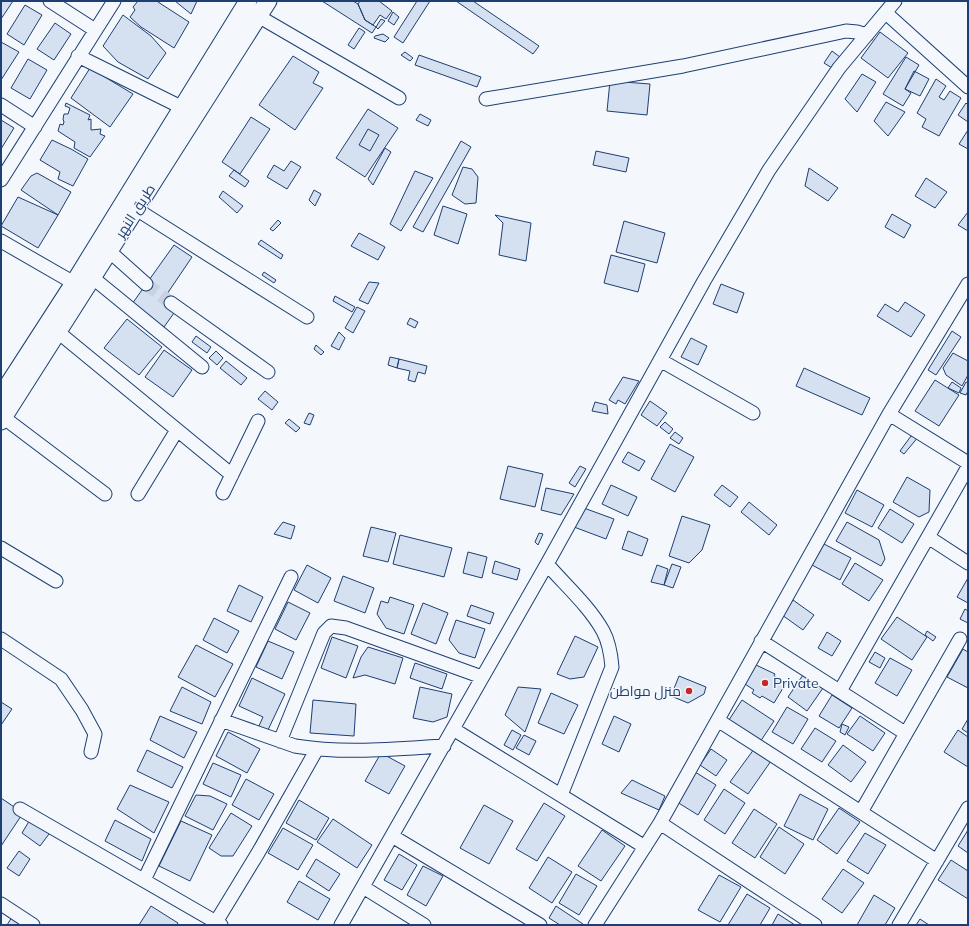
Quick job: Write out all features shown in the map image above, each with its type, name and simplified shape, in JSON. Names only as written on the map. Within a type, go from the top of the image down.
[{"type":"main road","name":"طريق النهر","points":[[1,396],[74,283],[248,1]]},
{"type":"main road","name":"طريق النهر","points":[[2,419],[268,1]]},
{"type":"street","points":[[50,1],[95,30]]},
{"type":"street","points":[[1,180],[114,1]]},
{"type":"street","points":[[341,925],[444,746],[660,360],[769,170],[839,68],[895,1]]},
{"type":"street","points":[[886,13],[968,87]]},
{"type":"street","points":[[258,16],[399,98]]},
{"type":"street","points":[[486,99],[683,66],[846,31],[857,32],[867,36]]},
{"type":"street","points":[[78,56],[183,108]]},
{"type":"street","points":[[948,69],[968,76]]},
{"type":"street","points":[[1,105],[35,127]]},
{"type":"street","points":[[136,209],[307,317]]},
{"type":"street","points":[[1,241],[74,283]]},
{"type":"street","points":[[109,251],[146,284]]},
{"type":"street","points":[[93,278],[202,367]]},
{"type":"street","points":[[595,925],[660,823],[719,721],[761,641],[889,414],[968,284]]},
{"type":"street","points":[[172,303],[268,372]]},
{"type":"street","points":[[58,332],[232,475]]},
{"type":"street","points":[[660,360],[753,413]]},
{"type":"street","points":[[889,414],[968,463]]},
{"type":"street","points":[[2,419],[105,494]]},
{"type":"street","points":[[223,493],[258,422]]},
{"type":"street","points":[[138,494],[177,430]]},
{"type":"street","points":[[840,691],[968,467]]},
{"type":"street","points":[[928,538],[968,562]]},
{"type":"street","points":[[1,548],[56,581]]},
{"type":"street","points":[[547,564],[593,616],[604,632],[610,650],[612,667],[560,795]]},
{"type":"street","points":[[144,880],[291,577]]},
{"type":"street","points":[[280,741],[324,633],[331,626],[346,628],[482,677]]},
{"type":"street","points":[[1,639],[61,679],[82,710],[95,734],[91,752]]},
{"type":"street","points":[[860,812],[960,639]]},
{"type":"street","points":[[761,641],[905,733]]},
{"type":"street","points":[[221,720],[295,746],[317,749],[372,750],[444,746]]},
{"type":"street","points":[[719,721],[937,861]]},
{"type":"street","points":[[453,729],[645,847]]},
{"type":"street","points":[[20,809],[219,923],[317,749]]},
{"type":"street","points":[[899,925],[967,813]]},
{"type":"street","points":[[660,823],[815,925]]},
{"type":"street","points":[[392,836],[540,925]]},
{"type":"street","points":[[363,887],[424,925]]},
{"type":"street","points":[[1,904],[34,925]]},
{"type":"building","points":[[1,1],[13,1],[1,19]]},
{"type":"building","points":[[138,1],[159,1],[158,2],[189,22],[174,48],[141,27],[130,17],[135,10],[133,7]]},
{"type":"building","points":[[175,1],[197,1],[191,14]]},
{"type":"building","points":[[322,1],[353,1],[358,4],[365,20],[376,27],[372,33]]},
{"type":"building","points":[[360,1],[379,1],[392,11],[386,19],[380,15],[373,25],[365,20],[358,4]]},
{"type":"building","points":[[417,1],[430,1],[403,43],[394,37]]},
{"type":"building","points":[[456,1],[473,1],[539,46],[533,54]]},
{"type":"building","points":[[25,5],[42,15],[24,45],[7,34]]},
{"type":"building","points":[[393,12],[399,17],[394,25],[388,21]]},
{"type":"building","points":[[123,15],[151,36],[166,53],[148,79],[118,62],[103,46]]},
{"type":"building","points":[[381,19],[385,21],[378,29],[376,27]]},
{"type":"building","points":[[55,23],[71,34],[54,60],[37,49]]},
{"type":"building","points":[[359,28],[365,32],[354,49],[348,45]]},
{"type":"building","points":[[880,32],[908,53],[888,78],[861,58]]},
{"type":"building","points":[[383,34],[389,38],[385,42],[374,38],[375,36]]},
{"type":"building","points":[[1,42],[19,52],[1,80]]},
{"type":"building","points":[[832,51],[840,57],[832,68],[824,63]]},
{"type":"building","points":[[405,52],[413,58],[410,61],[401,55]]},
{"type":"building","points":[[419,55],[481,77],[477,87],[415,65]]},
{"type":"building","points":[[293,56],[319,72],[313,83],[323,88],[295,130],[259,105]]},
{"type":"building","points":[[906,57],[919,65],[905,89],[911,93],[903,106],[883,94]]},
{"type":"building","points":[[28,59],[47,70],[30,99],[11,88]]},
{"type":"building","points":[[90,68],[133,94],[110,127],[71,98]]},
{"type":"building","points":[[914,71],[929,79],[920,96],[905,89]]},
{"type":"building","points":[[862,74],[876,82],[857,112],[845,99]]},
{"type":"building","points":[[936,79],[946,86],[939,97],[944,100],[950,91],[961,98],[939,136],[922,127],[926,119],[917,113]]},
{"type":"building","points":[[610,81],[650,84],[647,115],[607,111]]},
{"type":"building","points":[[886,102],[905,112],[888,136],[874,121]]},
{"type":"building","points":[[66,103],[90,115],[88,120],[91,119],[91,130],[101,129],[100,134],[105,136],[90,157],[74,148],[75,142],[58,131],[60,124],[63,125],[64,114],[68,114],[70,108],[65,106]]},
{"type":"building","points":[[966,103],[968,105],[968,122],[958,115]]},
{"type":"building","points":[[368,109],[398,128],[365,177],[336,158]]},
{"type":"building","points":[[420,114],[431,120],[428,126],[416,120]]},
{"type":"building","points":[[251,117],[270,129],[240,174],[222,162]]},
{"type":"building","points":[[1,120],[14,128],[1,149]]},
{"type":"building","points":[[368,129],[379,135],[370,151],[359,145]]},
{"type":"building","points":[[968,130],[968,149],[959,144]]},
{"type":"building","points":[[52,140],[88,159],[73,186],[58,179],[60,172],[40,160]]},
{"type":"building","points":[[461,141],[471,147],[423,232],[413,227]]},
{"type":"building","points":[[385,148],[391,152],[373,185],[368,179]]},
{"type":"building","points":[[596,151],[629,158],[626,172],[593,165]]},
{"type":"building","points":[[291,161],[301,167],[287,189],[267,177],[274,165],[284,171]]},
{"type":"building","points":[[463,167],[472,169],[478,177],[476,203],[465,204],[452,195]]},
{"type":"building","points":[[809,168],[838,188],[828,201],[805,186]]},
{"type":"building","points":[[234,170],[249,181],[245,187],[229,176]]},
{"type":"building","points":[[415,171],[433,178],[401,231],[390,224]]},
{"type":"building","points":[[37,173],[71,192],[58,215],[21,190],[31,176]]},
{"type":"building","points":[[926,178],[947,192],[935,208],[915,196]]},
{"type":"building","points":[[314,190],[321,194],[315,206],[309,200]]},
{"type":"building","points":[[223,191],[243,206],[237,213],[219,197]]},
{"type":"building","points":[[18,197],[58,215],[38,248],[1,226]]},
{"type":"building","points":[[443,206],[467,214],[458,244],[434,235]]},
{"type":"building","points":[[968,212],[968,231],[958,225]]},
{"type":"building","points":[[892,214],[911,225],[904,238],[885,227]]},
{"type":"building","points":[[495,215],[531,223],[526,261],[499,255],[503,223]]},
{"type":"building","points":[[278,220],[281,223],[273,231],[270,229]]},
{"type":"building","points":[[624,221],[665,233],[657,263],[616,252]]},
{"type":"building","points":[[359,233],[385,247],[378,260],[351,246]]},
{"type":"building","points":[[261,240],[283,255],[281,259],[258,244]]},
{"type":"building","points":[[174,245],[192,257],[167,294],[174,299],[174,313],[164,327],[132,304]]},
{"type":"building","points":[[611,255],[645,264],[638,292],[604,283]]},
{"type":"building","points":[[264,272],[276,280],[274,283],[262,275]]},
{"type":"building","points":[[369,282],[379,283],[368,304],[359,300]]},
{"type":"building","points":[[721,284],[744,293],[737,313],[713,304]]},
{"type":"building","points":[[335,296],[355,307],[352,312],[333,301]]},
{"type":"building","points":[[905,302],[925,315],[911,337],[877,316],[885,304],[898,312]]},
{"type":"building","points":[[357,307],[365,311],[353,333],[345,328]]},
{"type":"building","points":[[410,318],[418,322],[415,328],[407,324]]},
{"type":"building","points":[[127,319],[162,347],[139,375],[104,348]]},
{"type":"building","points":[[952,331],[961,337],[936,375],[928,370]]},
{"type":"building","points":[[339,332],[345,338],[339,350],[331,346]]},
{"type":"building","points":[[196,336],[211,347],[207,353],[192,342]]},
{"type":"building","points":[[691,338],[707,346],[698,365],[681,357]]},
{"type":"building","points":[[316,345],[324,352],[321,355],[314,349]]},
{"type":"building","points":[[164,350],[192,370],[173,397],[145,377]]},
{"type":"building","points":[[216,351],[223,358],[217,365],[209,358]]},
{"type":"building","points":[[953,353],[968,361],[968,375],[962,386],[946,375],[943,368]]},
{"type":"building","points":[[390,357],[399,359],[397,368],[388,365]]},
{"type":"building","points":[[399,359],[427,366],[425,374],[418,372],[415,382],[408,380],[410,371],[397,368]]},
{"type":"building","points":[[226,361],[247,378],[241,385],[220,368]]},
{"type":"building","points":[[804,368],[870,398],[862,415],[796,386]]},
{"type":"building","points":[[623,377],[639,381],[625,404],[618,400],[616,404],[609,400]]},
{"type":"building","points":[[935,380],[959,395],[939,426],[915,411]]},
{"type":"building","points":[[952,382],[961,388],[959,393],[948,388]]},
{"type":"building","points":[[966,382],[968,383],[968,391],[966,395],[960,393]]},
{"type":"building","points":[[265,391],[278,402],[272,410],[258,399]]},
{"type":"building","points":[[650,401],[667,413],[657,426],[641,415]]},
{"type":"building","points":[[595,402],[607,405],[608,414],[592,411]]},
{"type":"building","points":[[309,413],[314,415],[310,425],[304,423]]},
{"type":"building","points":[[289,419],[300,428],[296,432],[285,423]]},
{"type":"building","points":[[665,422],[673,429],[669,434],[660,427]]},
{"type":"building","points":[[675,432],[683,438],[679,444],[670,438]]},
{"type":"building","points":[[911,436],[919,436],[904,454],[900,451]]},
{"type":"building","points":[[670,444],[694,457],[675,492],[651,479]]},
{"type":"building","points":[[628,452],[645,461],[639,471],[622,462]]},
{"type":"building","points":[[508,466],[543,474],[535,507],[500,499]]},
{"type":"building","points":[[580,466],[586,469],[575,487],[569,483]]},
{"type":"building","points":[[907,477],[930,490],[929,512],[919,517],[893,502]]},
{"type":"building","points":[[611,485],[637,497],[628,516],[602,504]]},
{"type":"building","points":[[722,485],[738,497],[730,507],[714,495]]},
{"type":"building","points":[[546,488],[574,494],[561,515],[541,510]]},
{"type":"building","points":[[857,490],[884,505],[872,527],[845,513]]},
{"type":"building","points":[[749,502],[777,525],[769,535],[741,512]]},
{"type":"building","points":[[581,507],[614,519],[606,539],[574,527]]},
{"type":"building","points":[[890,509],[914,524],[902,543],[878,528]]},
{"type":"building","points":[[682,516],[710,525],[702,550],[689,563],[669,556]]},
{"type":"building","points":[[283,522],[295,526],[291,539],[274,534]]},
{"type":"building","points":[[847,522],[879,540],[885,559],[881,566],[836,541]]},
{"type":"building","points":[[371,527],[396,533],[388,562],[363,556]]},
{"type":"building","points":[[628,531],[648,539],[642,556],[622,549]]},
{"type":"building","points":[[539,533],[543,534],[538,545],[535,542]]},
{"type":"building","points":[[400,535],[452,548],[444,577],[393,564]]},
{"type":"building","points":[[824,544],[851,558],[840,580],[812,565]]},
{"type":"building","points":[[468,552],[487,557],[482,578],[463,573]]},
{"type":"building","points":[[495,561],[520,569],[517,580],[492,573]]},
{"type":"building","points":[[855,563],[883,580],[869,601],[842,584]]},
{"type":"building","points":[[672,564],[681,567],[673,588],[664,585]]},
{"type":"building","points":[[307,565],[331,578],[318,603],[294,590]]},
{"type":"building","points":[[657,565],[668,569],[664,585],[651,582]]},
{"type":"building","points":[[343,576],[374,588],[365,613],[334,601]]},
{"type":"building","points":[[968,578],[968,603],[957,597]]},
{"type":"building","points":[[239,585],[263,597],[251,622],[227,611]]},
{"type":"building","points":[[390,597],[414,605],[404,634],[386,628],[377,614],[381,601],[388,603]]},
{"type":"building","points":[[793,600],[814,615],[803,630],[782,615]]},
{"type":"building","points":[[288,602],[310,613],[296,640],[275,629]]},
{"type":"building","points":[[423,603],[448,613],[436,644],[411,634]]},
{"type":"building","points":[[471,605],[494,613],[490,624],[467,616]]},
{"type":"building","points":[[965,609],[968,611],[968,623],[960,619]]},
{"type":"building","points":[[897,617],[927,637],[912,660],[881,639]]},
{"type":"building","points":[[214,618],[239,631],[227,653],[203,640]]},
{"type":"building","points":[[456,620],[485,629],[475,658],[459,653],[449,640]]},
{"type":"building","points":[[927,631],[936,637],[933,641],[925,635]]},
{"type":"building","points":[[827,632],[841,641],[832,656],[818,648]]},
{"type":"building","points":[[575,636],[598,647],[584,677],[570,679],[557,674]]},
{"type":"building","points":[[332,637],[358,646],[346,678],[321,668]]},
{"type":"building","points":[[268,641],[294,652],[282,679],[256,667]]},
{"type":"building","points":[[196,645],[233,664],[215,697],[178,677]]},
{"type":"building","points":[[368,647],[403,658],[395,684],[365,675],[353,678],[361,657]]},
{"type":"building","points":[[963,649],[968,652],[968,688],[947,677]]},
{"type":"building","points":[[875,652],[885,658],[880,668],[869,662]]},
{"type":"building","points":[[890,658],[912,670],[897,696],[875,683]]},
{"type":"building","points":[[415,663],[447,674],[442,689],[410,678]]},
{"type":"building","name":"Private","points":[[756,665],[775,674],[774,676],[786,683],[774,703],[762,696],[760,698],[752,693],[754,690],[745,684]]},
{"type":"building","points":[[803,675],[823,688],[807,711],[788,697]]},
{"type":"building","name":"منزل مواطن","points":[[679,676],[706,687],[704,694],[688,703],[671,696]]},
{"type":"building","points":[[252,678],[285,694],[267,732],[258,728],[263,717],[239,706]]},
{"type":"building","points":[[182,687],[211,702],[202,724],[170,711]]},
{"type":"building","points":[[420,687],[452,694],[447,717],[433,722],[413,718]]},
{"type":"building","points":[[518,687],[541,689],[525,732],[505,715]]},
{"type":"building","points":[[551,693],[578,705],[564,734],[538,723]]},
{"type":"building","points":[[832,695],[852,708],[839,728],[819,716]]},
{"type":"building","points":[[313,700],[356,704],[354,736],[310,733]]},
{"type":"building","points":[[742,700],[774,721],[760,742],[727,723]]},
{"type":"building","points":[[1,702],[12,709],[1,725]]},
{"type":"building","points":[[787,707],[808,719],[793,744],[772,732]]},
{"type":"building","points":[[160,716],[197,732],[184,758],[150,740]]},
{"type":"building","points":[[614,716],[631,724],[619,752],[602,744]]},
{"type":"building","points":[[860,716],[885,733],[873,751],[847,734]]},
{"type":"building","points":[[968,719],[968,733],[962,729]]},
{"type":"building","points":[[842,724],[849,727],[845,735],[840,732]]},
{"type":"building","points":[[815,728],[836,741],[822,762],[801,749]]},
{"type":"building","points":[[512,730],[521,735],[513,750],[504,745]]},
{"type":"building","points":[[958,730],[968,737],[968,767],[944,752]]},
{"type":"building","points":[[228,732],[260,749],[247,773],[216,756]]},
{"type":"building","points":[[524,735],[536,741],[529,755],[516,748]]},
{"type":"building","points":[[843,745],[866,762],[851,782],[828,765]]},
{"type":"building","points":[[711,749],[727,760],[716,776],[700,765]]},
{"type":"building","points":[[754,749],[771,761],[748,794],[730,782]]},
{"type":"building","points":[[147,750],[183,767],[172,788],[137,771]]},
{"type":"building","points":[[381,753],[405,766],[389,794],[365,781]]},
{"type":"building","points":[[213,763],[241,775],[231,797],[203,784]]},
{"type":"building","points":[[695,772],[716,785],[698,815],[677,802]]},
{"type":"building","points":[[246,779],[274,794],[259,820],[232,805]]},
{"type":"building","points":[[632,780],[665,796],[659,810],[621,793]]},
{"type":"building","points":[[130,785],[169,802],[154,833],[117,809]]},
{"type":"building","points":[[724,789],[745,803],[725,834],[704,820]]},
{"type":"building","points":[[800,794],[828,809],[813,840],[784,826]]},
{"type":"building","points":[[196,795],[210,796],[227,804],[213,830],[185,816]]},
{"type":"building","points":[[1,798],[23,813],[1,846]]},
{"type":"building","points":[[299,800],[329,818],[316,840],[286,823]]},
{"type":"building","points":[[544,803],[565,816],[537,861],[516,849]]},
{"type":"building","points":[[484,805],[513,821],[489,864],[460,848]]},
{"type":"building","points":[[839,808],[860,822],[837,854],[817,840]]},
{"type":"building","points":[[754,809],[777,824],[755,858],[732,843]]},
{"type":"building","points":[[231,813],[252,826],[233,856],[221,856],[209,848]]},
{"type":"building","points":[[31,818],[52,830],[40,846],[22,833]]},
{"type":"building","points":[[333,819],[372,845],[357,868],[317,842]]},
{"type":"building","points":[[115,820],[151,839],[142,861],[105,841]]},
{"type":"building","points":[[181,821],[212,835],[190,881],[159,866]]},
{"type":"building","points":[[779,827],[804,844],[785,874],[760,857]]},
{"type":"building","points":[[283,828],[313,845],[298,870],[268,853]]},
{"type":"building","points":[[602,830],[625,846],[601,881],[578,866]]},
{"type":"building","points":[[968,830],[968,853],[958,846]]},
{"type":"building","points":[[865,833],[886,845],[868,874],[847,861]]},
{"type":"building","points":[[19,851],[30,859],[19,876],[7,868]]},
{"type":"building","points":[[399,854],[417,865],[402,890],[384,880]]},
{"type":"building","points":[[548,857],[572,872],[552,903],[529,888]]},
{"type":"building","points":[[316,859],[340,874],[329,891],[306,876]]},
{"type":"building","points":[[951,860],[968,871],[968,899],[938,880]]},
{"type":"building","points":[[423,866],[443,876],[426,906],[407,895]]},
{"type":"building","points":[[843,869],[864,883],[842,913],[822,899]]},
{"type":"building","points":[[576,874],[597,886],[579,915],[559,903]]},
{"type":"building","points":[[719,875],[741,887],[720,922],[698,910]]},
{"type":"building","points":[[299,881],[330,899],[318,920],[287,902]]},
{"type":"building","points":[[747,894],[770,908],[760,925],[728,925]]},
{"type":"building","points":[[874,895],[895,908],[885,925],[857,925]]},
{"type":"building","points":[[151,906],[178,923],[177,925],[139,925]]},
{"type":"building","points":[[556,906],[583,924],[560,925],[549,918]]},
{"type":"building","points":[[778,914],[795,925],[772,925]]},
{"type":"building","points":[[12,917],[24,925],[7,925]]},
{"type":"building","points":[[920,919],[929,925],[916,925]]},
{"type":"tunnel","points":[[146,284],[171,303]]},
{"type":"place","name":"Private","points":[[765,683]]},
{"type":"place","name":"منزل مواطن","points":[[689,691]]}]
